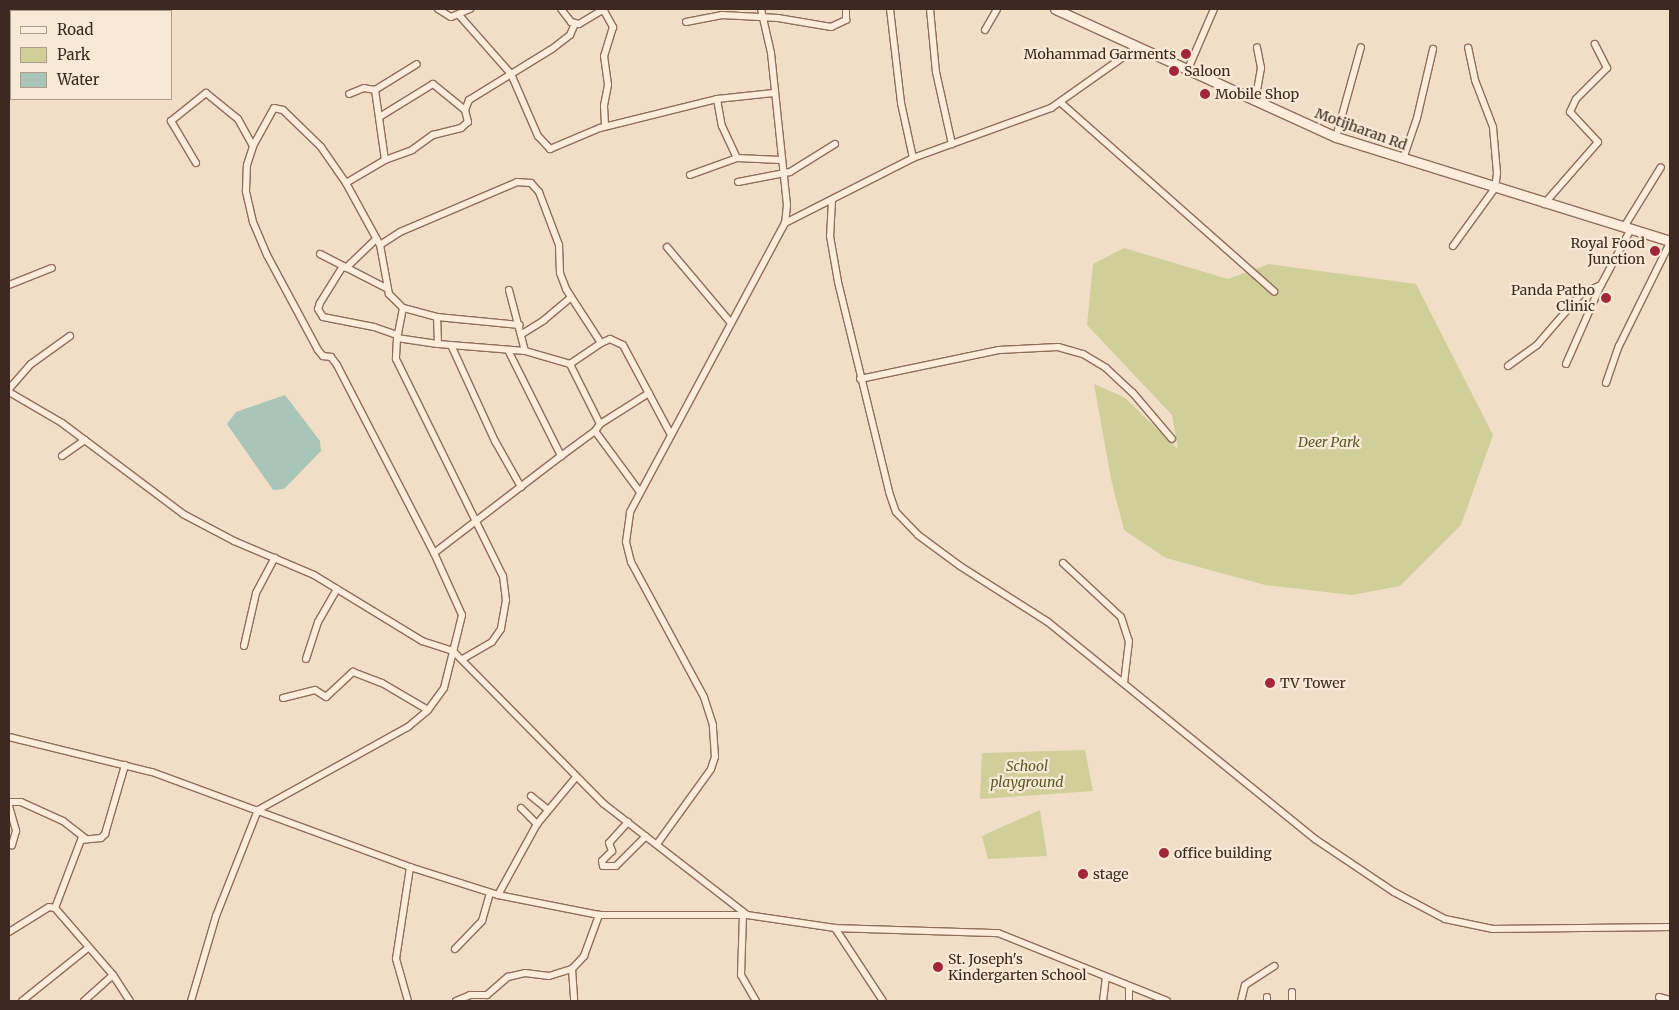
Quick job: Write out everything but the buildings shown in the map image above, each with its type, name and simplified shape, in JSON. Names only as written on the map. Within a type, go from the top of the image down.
[{"type":"main road","name":"Motijharan Rd","points":[[1055,9],[1136,48],[1188,69],[1255,102],[1336,137],[1403,160],[1670,242]]},
{"type":"street","points":[[438,9],[451,17],[460,15],[470,9]]},
{"type":"street","points":[[561,9],[576,24]]},
{"type":"street","points":[[346,182],[386,160],[412,150],[433,134],[461,128],[468,122],[465,110],[469,100],[564,41],[576,24],[584,23],[603,9],[613,27],[604,56],[608,85],[604,106],[606,126]]},
{"type":"street","points":[[657,844],[705,781],[711,769],[715,747],[713,725],[704,697],[631,562],[626,542],[630,512],[785,223],[787,205],[762,9]]},
{"type":"street","points":[[686,22],[722,15],[764,19],[778,18],[831,27],[846,20],[846,9]]},
{"type":"street","points":[[890,9],[901,102],[913,158]]},
{"type":"street","points":[[930,9],[936,72],[952,144]]},
{"type":"street","points":[[985,30],[997,9]]},
{"type":"street","points":[[1188,69],[1214,9]]},
{"type":"street","points":[[460,15],[511,74],[547,148],[554,148],[606,126],[717,99],[774,94]]},
{"type":"street","points":[[1544,204],[1598,142],[1570,112],[1576,99],[1607,68],[1595,44]]},
{"type":"street","points":[[1255,102],[1261,68],[1257,47]]},
{"type":"street","points":[[1336,137],[1361,47]]},
{"type":"street","points":[[785,223],[913,158],[1051,108],[1136,48]]},
{"type":"street","points":[[1453,246],[1495,188],[1498,163],[1493,127],[1475,80],[1468,48]]},
{"type":"street","points":[[1403,160],[1417,118],[1433,49]]},
{"type":"street","points":[[349,94],[364,88],[375,90],[417,64]]},
{"type":"street","points":[[381,116],[434,84],[465,110]]},
{"type":"street","points":[[375,90],[381,116],[386,160]]},
{"type":"street","points":[[196,162],[171,122],[206,93],[238,119],[253,146]]},
{"type":"street","points":[[717,99],[722,126],[737,158]]},
{"type":"street","points":[[1060,102],[1274,291]]},
{"type":"street","points":[[191,1001],[216,916],[258,810],[408,727],[428,710],[444,688],[462,611],[434,553],[328,356],[318,350],[267,255],[254,222],[246,191],[247,165],[253,146],[273,110],[281,109],[321,147],[346,182],[378,242],[387,267],[386,288]]},
{"type":"street","points":[[738,182],[782,175],[834,144]]},
{"type":"street","points":[[690,175],[737,158],[780,160]]},
{"type":"street","points":[[1566,364],[1627,228],[1661,167]]},
{"type":"street","points":[[600,424],[570,364],[525,351],[438,344],[397,337],[374,327],[326,319],[320,313],[320,303],[345,267],[378,242],[464,203],[517,182],[526,182],[539,192],[559,245],[560,273],[571,297],[601,344]]},
{"type":"street","points":[[832,200],[830,236],[860,379],[889,492],[896,512],[905,523],[960,566],[1048,622],[1315,839],[1394,892],[1445,919],[1493,929],[1670,927]]},
{"type":"street","points":[[1606,383],[1619,346],[1670,242]]},
{"type":"street","points":[[667,247],[731,322]]},
{"type":"street","points":[[320,254],[386,288],[403,308],[436,317],[520,325]]},
{"type":"street","points":[[9,285],[52,268]]},
{"type":"street","points":[[1508,366],[1536,345],[1569,305],[1581,294],[1601,286]]},
{"type":"street","points":[[509,290],[520,325],[525,351]]},
{"type":"street","points":[[522,334],[544,320],[571,297]]},
{"type":"street","points":[[403,308],[397,337],[396,359],[407,386],[477,520],[503,576],[506,608],[501,629],[492,642],[462,658]]},
{"type":"street","points":[[436,317],[438,344]]},
{"type":"street","points":[[70,336],[31,364],[9,390],[85,440],[183,514],[234,541],[275,558],[337,588],[422,641],[454,651],[576,776],[628,822],[745,915]]},
{"type":"street","points":[[570,364],[610,339],[623,345],[670,435]]},
{"type":"street","points":[[451,345],[495,441],[521,486]]},
{"type":"street","points":[[860,379],[998,350],[1058,347],[1083,354],[1106,368],[1133,393],[1172,439]]},
{"type":"street","points":[[508,350],[561,456]]},
{"type":"street","points":[[434,553],[595,432],[600,424],[649,393]]},
{"type":"street","points":[[595,432],[640,492]]},
{"type":"street","points":[[62,456],[85,440]]},
{"type":"street","points":[[244,646],[256,593],[275,558]]},
{"type":"street","points":[[1063,563],[1121,617],[1129,641],[1124,683]]},
{"type":"street","points":[[306,659],[318,622],[337,588]]},
{"type":"street","points":[[283,698],[315,690],[326,697],[353,672],[382,683],[428,710]]},
{"type":"street","points":[[9,737],[152,772],[410,867],[498,895],[599,916],[745,915],[835,928],[998,933],[1129,988],[1167,1001]]},
{"type":"street","points":[[55,908],[78,845],[86,838],[101,838],[105,834],[125,765]]},
{"type":"street","points":[[498,895],[537,824],[576,776]]},
{"type":"street","points":[[531,796],[548,810]]},
{"type":"street","points":[[9,802],[21,802],[49,815],[78,829],[86,838]]},
{"type":"street","points":[[9,806],[16,831],[12,845]]},
{"type":"street","points":[[521,808],[537,824]]},
{"type":"street","points":[[628,822],[609,843],[611,852],[602,863],[605,868],[616,866],[646,836]]},
{"type":"street","points":[[408,1001],[396,959],[410,867]]},
{"type":"street","points":[[455,949],[482,920],[490,893]]},
{"type":"street","points":[[9,932],[49,907],[55,908],[113,975],[130,1001]]},
{"type":"street","points":[[745,915],[741,975],[756,1001]]},
{"type":"street","points":[[456,1001],[470,995],[482,999],[508,977],[525,973],[549,976],[572,969],[584,956],[599,916]]},
{"type":"street","points":[[835,928],[883,1001]]},
{"type":"street","points":[[22,1001],[88,948]]},
{"type":"street","points":[[1241,1001],[1245,986],[1274,966]]},
{"type":"street","points":[[572,969],[574,1001]]},
{"type":"street","points":[[84,1001],[113,975]]},
{"type":"street","points":[[1102,1001],[1106,978]]},
{"type":"street","points":[[1129,988],[1129,1001]]},
{"type":"street","points":[[1292,992],[1292,1001]]},
{"type":"street","points":[[1660,997],[1670,1000]]},
{"type":"green space","name":"Deer Park","points":[[1124,248],[1228,279],[1269,264],[1416,284],[1493,435],[1461,525],[1400,586],[1352,595],[1265,585],[1166,558],[1124,530],[1111,479],[1094,384],[1124,397],[1178,449],[1172,415],[1087,325],[1093,264]]},
{"type":"green space","name":"School playground","points":[[1085,750],[1093,791],[980,799],[982,753]]},
{"type":"green space","name":"School playground","points":[[1040,810],[1047,856],[988,859],[982,836]]},
{"type":"water","points":[[285,395],[320,441],[321,451],[284,489],[273,490],[227,424],[236,412]]},
{"type":"place","name":"Mohammad Garments","points":[[1186,54]]},
{"type":"place","name":"Saloon","points":[[1174,71]]},
{"type":"place","name":"Mobile Shop","points":[[1205,94]]},
{"type":"place","name":"Royal Food Junction","points":[[1655,251]]},
{"type":"place","name":"Panda Patho Clinic","points":[[1606,298]]},
{"type":"place","name":"TV Tower","points":[[1270,683]]},
{"type":"place","name":"office building","points":[[1164,853]]},
{"type":"place","name":"stage","points":[[1083,874]]},
{"type":"place","name":"St. Joseph's Kindergarten School","points":[[938,967]]}]
